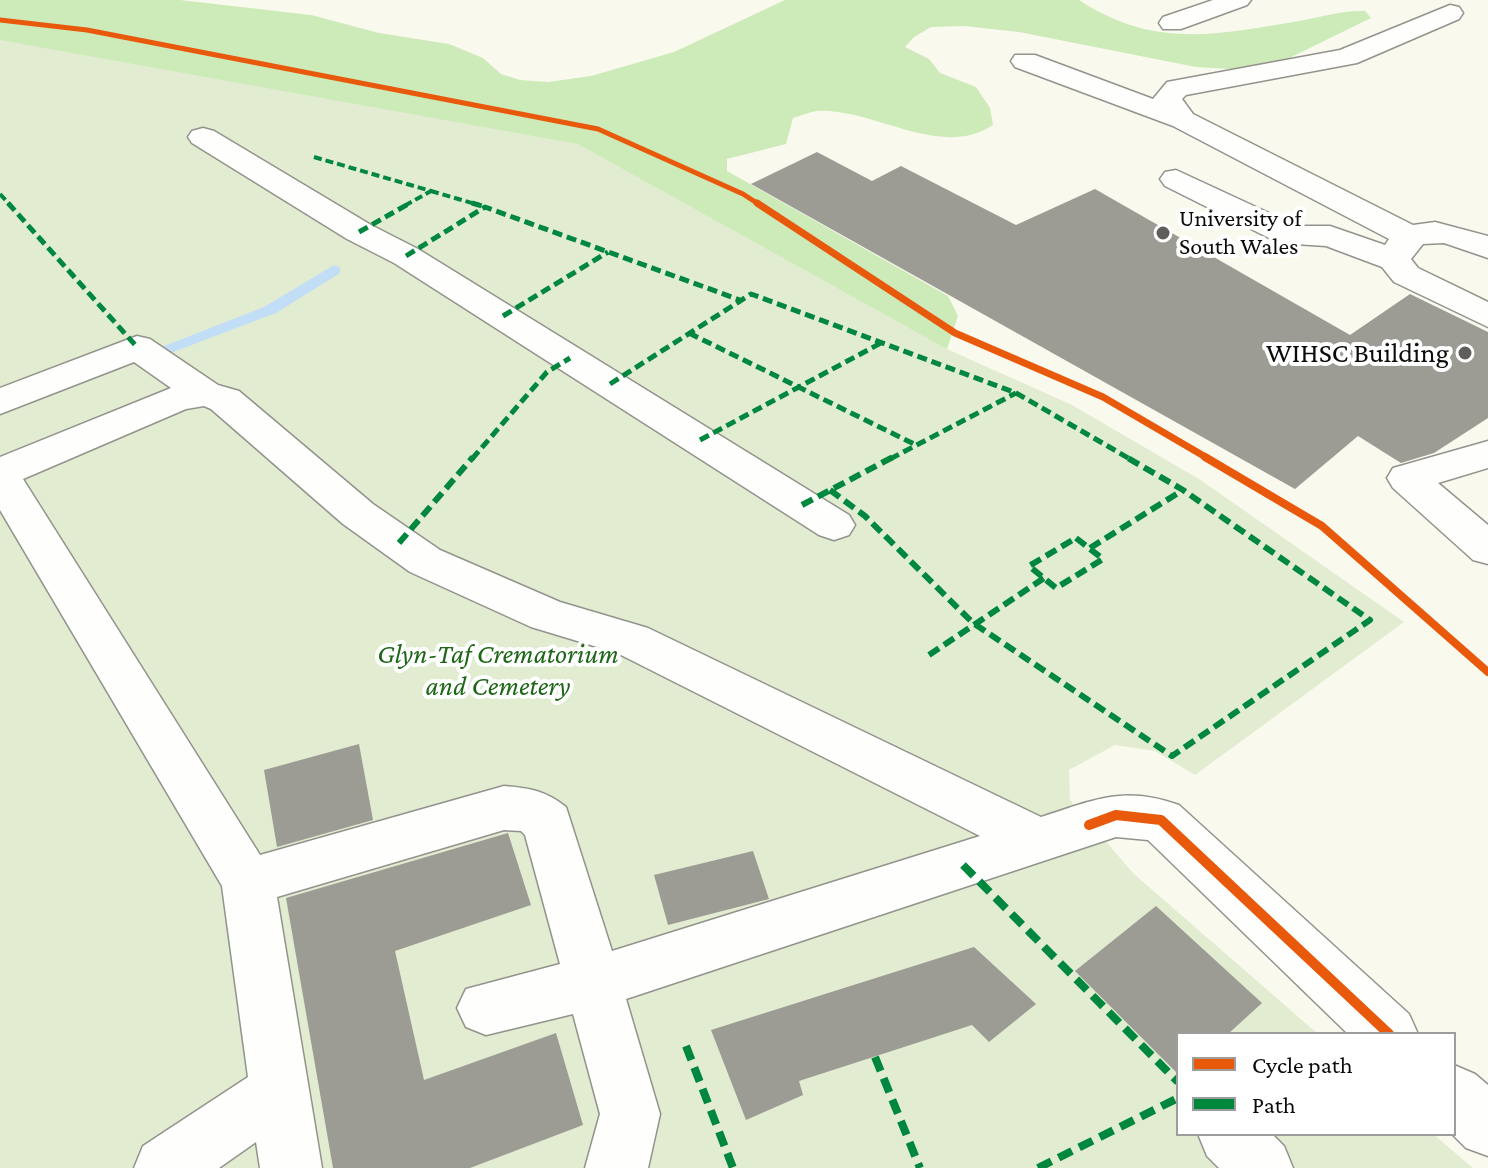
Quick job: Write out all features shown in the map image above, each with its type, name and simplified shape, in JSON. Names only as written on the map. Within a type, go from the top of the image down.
[{"type":"street","points":[[1172,23],[1238,0]]},
{"type":"street","points":[[1183,120],[1168,106],[1167,97],[1177,88],[1347,57],[1450,13]]},
{"type":"street","points":[[1025,61],[1183,120],[1403,248]]},
{"type":"street","points":[[203,137],[359,232],[418,263],[834,525]]},
{"type":"street","points":[[1176,179],[1291,236],[1330,236],[1403,248]]},
{"type":"street","points":[[1403,248],[1419,233],[1450,231],[1488,248]]},
{"type":"street","points":[[1403,248],[1406,275],[1488,316]]},
{"type":"street","points":[[0,402],[137,347],[205,394],[225,400],[358,514],[425,561],[547,615],[632,640],[1065,833]]},
{"type":"street","points":[[205,394],[155,407],[0,474],[248,882],[291,1168]]},
{"type":"street","points":[[1488,454],[1407,478],[1488,549]]},
{"type":"street","points":[[248,882],[504,808],[532,810],[548,823],[630,1114],[616,1168]]},
{"type":"street","points":[[486,1008],[593,983],[1116,815],[1161,820],[1387,1032]]},
{"type":"street","points":[[165,1168],[279,1091]]},
{"type":"street","points":[[1231,1136],[1262,1168]]},
{"type":"green space","points":[[0,0],[180,0],[311,15],[379,33],[449,44],[483,58],[501,74],[520,80],[548,82],[591,76],[674,52],[785,0],[1079,0],[1133,26],[1186,34],[1240,31],[1348,12],[1365,11],[1371,18],[1277,64],[1231,69],[1196,67],[1019,32],[964,26],[931,27],[914,37],[905,47],[929,59],[940,73],[976,87],[990,108],[993,125],[973,134],[951,137],[906,130],[839,112],[817,111],[793,118],[786,144],[727,159],[727,171],[948,296],[958,316],[947,349],[0,102]]},
{"type":"green space","name":"Glyn-Taf Crematorium and Cemetery","points":[[0,40],[578,144],[947,349],[1072,405],[1199,479],[1404,622],[1195,775],[1155,751],[1115,745],[1069,770],[1070,800],[1134,874],[1316,1032],[1176,1032],[1176,1136],[1435,1136],[1473,1168],[0,1168]]},
{"type":"building","points":[[817,152],[872,181],[901,166],[1016,225],[1095,189],[1350,335],[1410,294],[1488,332],[1488,418],[1434,453],[1401,463],[1358,436],[1295,489],[751,184]]},
{"type":"building","points":[[359,744],[373,820],[277,847],[264,770]]},
{"type":"building","points":[[508,833],[531,905],[395,951],[424,1080],[556,1033],[583,1125],[470,1168],[333,1168],[286,898]]},
{"type":"building","points":[[753,851],[769,899],[668,925],[654,875]]},
{"type":"building","points":[[1156,906],[1262,1003],[1230,1032],[1176,1032],[1176,1072],[1075,971]]},
{"type":"building","points":[[974,947],[1036,1004],[989,1042],[972,1025],[799,1081],[803,1095],[746,1120],[711,1030]]},
{"type":"waterway","points":[[162,350],[270,310],[334,270]]},
{"type":"marked path","points":[[314,157],[431,191],[359,232]]},
{"type":"marked path","points":[[431,191],[485,207]]},
{"type":"marked path","points":[[0,194],[137,347]]},
{"type":"marked path","points":[[406,256],[485,207],[740,300]]},
{"type":"marked path","points":[[503,316],[608,252]]},
{"type":"marked path","points":[[610,384],[751,294],[1016,393],[1183,490],[1370,620],[1172,756],[973,623],[865,516],[830,490]]},
{"type":"marked path","points":[[689,333],[916,445]]},
{"type":"marked path","points":[[700,440],[881,343]]},
{"type":"marked path","points":[[399,543],[547,372],[570,358]]},
{"type":"marked path","points":[[802,505],[1016,393]]},
{"type":"marked path","points":[[1090,548],[1183,490]]},
{"type":"marked path","points":[[1076,538],[1103,559],[1056,588],[1029,566],[1076,538]]},
{"type":"marked path","points":[[929,655],[1044,578]]},
{"type":"marked path","points":[[963,865],[1176,1080]]},
{"type":"marked path","points":[[686,1046],[733,1168]]},
{"type":"marked path","points":[[875,1057],[920,1168]]},
{"type":"marked path","points":[[1038,1168],[1176,1099]]},
{"type":"cycle path","points":[[0,20],[87,30],[598,129],[743,194],[955,333],[1103,397],[1322,526],[1488,672]]},
{"type":"cycle path","points":[[1089,825],[1116,815],[1161,820],[1387,1032]]},
{"type":"place","name":"University of South Wales","points":[[1163,233]]},
{"type":"place","name":"WIHSC Building","points":[[1465,353]]}]
